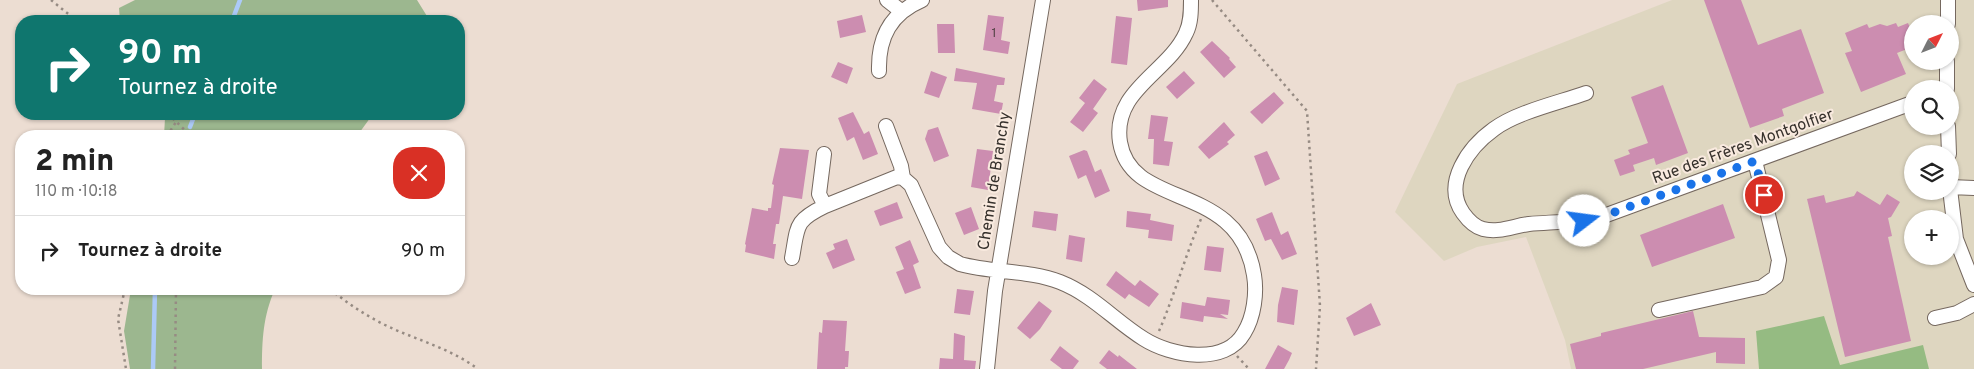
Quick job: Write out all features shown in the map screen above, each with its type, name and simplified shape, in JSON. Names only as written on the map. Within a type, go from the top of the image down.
[{"type":"street","points":[[887,0],[901,11]]},
{"type":"street","points":[[879,71],[881,44],[888,28],[901,11],[922,0]]},
{"type":"street","name":"Chemin de Branchy","points":[[987,369],[998,271],[1043,0]]},
{"type":"street","points":[[792,258],[799,223],[805,216],[897,177],[903,178],[911,185],[939,248],[948,257],[960,264],[974,268],[1052,279],[1075,288],[1090,297],[1145,340],[1185,353],[1201,355],[1217,352],[1236,343],[1244,334],[1251,319],[1255,284],[1251,258],[1226,220],[1206,206],[1148,183],[1134,171],[1126,160],[1120,145],[1118,129],[1124,109],[1131,96],[1181,41],[1191,15],[1191,0]]},
{"type":"street","points":[[1948,0],[1948,15]]},
{"type":"street","name":"Rue des Frères Montgolfier","points":[[1586,93],[1510,120],[1495,128],[1463,162],[1455,186],[1455,195],[1461,211],[1467,218],[1482,229],[1496,231],[1527,224],[1584,221],[1601,217],[1904,106]]},
{"type":"street","points":[[886,126],[901,166],[903,178]]},
{"type":"street","points":[[824,154],[820,194],[825,206]]},
{"type":"street","points":[[1659,310],[1762,287],[1776,278],[1779,260],[1755,161]]},
{"type":"street","points":[[1959,188],[1974,188]]},
{"type":"street","points":[[1951,200],[1956,240],[1973,280]]},
{"type":"street","points":[[1935,318],[1957,313],[1974,304]]},
{"type":"path","points":[[51,0],[70,15]]},
{"type":"path","points":[[1212,0],[1307,112],[1320,306],[1316,369]]},
{"type":"path","points":[[171,130],[176,122],[185,130]]},
{"type":"path","points":[[1153,343],[1176,291],[1188,249],[1206,206]]},
{"type":"path","points":[[124,295],[118,319],[126,369]]},
{"type":"path","points":[[175,369],[176,295]]},
{"type":"path","points":[[337,295],[351,306],[385,325],[427,341],[478,369]]},
{"type":"shaded area","points":[[1672,0],[1974,0],[1974,369],[1571,369],[1565,340],[1526,237],[1477,247],[1444,261],[1395,212],[1457,84]]},
{"type":"green space","points":[[135,0],[417,0],[426,15],[120,15],[119,8]]},
{"type":"green space","points":[[165,120],[369,120],[361,130],[164,130]]},
{"type":"green space","points":[[130,295],[273,295],[264,328],[262,369],[130,369],[124,331]]},
{"type":"green space","points":[[1824,316],[1840,365],[1923,345],[1929,369],[1759,369],[1756,331]]},
{"type":"building","points":[[1137,0],[1168,0],[1168,7],[1138,11]]},
{"type":"building","points":[[1704,0],[1741,0],[1758,45],[1801,29],[1824,93],[1782,109],[1784,116],[1750,128]]},
{"type":"building","points":[[862,15],[866,32],[840,38],[837,21]]},
{"type":"building","points":[[988,15],[1004,17],[1001,40],[1010,42],[1008,54],[983,50]]},
{"type":"building","points":[[1116,16],[1132,18],[1127,65],[1111,63]]},
{"type":"building","points":[[1896,23],[1898,27],[1904,25],[1904,50],[1897,53],[1906,74],[1861,92],[1845,53],[1852,51],[1845,33],[1867,24],[1869,28],[1880,24],[1887,26]]},
{"type":"building","points":[[937,24],[954,24],[955,53],[938,53]]},
{"type":"building","points":[[1212,41],[1230,58],[1236,67],[1224,78],[1200,52]]},
{"type":"building","points":[[838,62],[853,68],[847,84],[831,77]]},
{"type":"building","points":[[956,68],[1005,78],[1004,85],[997,85],[994,101],[1003,103],[1001,114],[972,109],[977,83],[954,81]]},
{"type":"building","points":[[931,71],[947,77],[939,98],[924,93]]},
{"type":"building","points":[[1184,71],[1195,83],[1177,99],[1166,87]]},
{"type":"building","points":[[1094,79],[1107,89],[1093,109],[1098,113],[1083,132],[1070,122],[1085,103],[1079,98]]},
{"type":"building","points":[[1663,85],[1688,153],[1656,165],[1654,158],[1633,165],[1635,171],[1620,176],[1614,160],[1630,154],[1628,150],[1648,143],[1631,97]]},
{"type":"building","points":[[1274,92],[1284,103],[1262,124],[1250,112]]},
{"type":"building","points":[[853,112],[864,134],[869,131],[878,154],[863,160],[854,137],[847,141],[838,118]]},
{"type":"building","points":[[1151,115],[1168,117],[1164,141],[1173,142],[1169,166],[1153,164],[1154,139],[1148,139]]},
{"type":"building","points":[[1224,122],[1235,135],[1227,142],[1229,144],[1209,159],[1198,147]]},
{"type":"building","points":[[938,127],[949,156],[934,162],[925,139],[928,130]]},
{"type":"building","points":[[780,148],[809,150],[802,199],[783,196],[779,224],[776,224],[773,244],[776,244],[774,259],[745,252],[745,244],[752,208],[768,211],[768,208],[771,208],[774,185],[772,184]]},
{"type":"building","points":[[977,149],[993,151],[988,190],[971,187]]},
{"type":"building","points":[[1084,150],[1087,151],[1095,172],[1101,169],[1110,191],[1095,198],[1086,175],[1078,179],[1069,156]]},
{"type":"building","points":[[1267,151],[1280,179],[1265,186],[1254,156]]},
{"type":"building","points":[[1857,191],[1880,205],[1887,194],[1900,202],[1891,217],[1888,218],[1892,236],[1888,237],[1911,341],[1845,357],[1807,199],[1824,195],[1826,203],[1854,196]]},
{"type":"building","points":[[897,202],[903,218],[880,226],[874,211]]},
{"type":"building","points":[[1723,204],[1735,238],[1652,267],[1640,235]]},
{"type":"building","points":[[971,207],[979,229],[964,235],[955,213]]},
{"type":"building","points":[[1034,211],[1058,214],[1056,231],[1032,227]]},
{"type":"building","points":[[1127,211],[1151,214],[1150,220],[1174,225],[1172,241],[1148,238],[1149,230],[1126,227]]},
{"type":"building","points":[[1272,212],[1281,235],[1288,231],[1297,254],[1282,260],[1271,239],[1265,241],[1256,219]]},
{"type":"building","points":[[1069,235],[1085,238],[1082,262],[1066,259]]},
{"type":"building","points":[[847,239],[855,260],[833,269],[826,253],[835,249],[833,244]]},
{"type":"building","points":[[910,240],[919,262],[913,265],[921,288],[905,294],[896,272],[904,269],[895,247]]},
{"type":"building","points":[[1207,246],[1224,248],[1221,272],[1204,270]]},
{"type":"building","points":[[1116,271],[1135,286],[1140,280],[1159,294],[1149,307],[1129,294],[1125,299],[1106,285]]},
{"type":"building","points":[[1282,287],[1298,290],[1294,325],[1277,322]]},
{"type":"building","points":[[957,289],[974,291],[970,315],[954,313]]},
{"type":"building","points":[[1207,297],[1230,300],[1228,315],[1220,314],[1228,319],[1204,316],[1203,322],[1180,318],[1182,302],[1205,306]]},
{"type":"building","points":[[1039,301],[1052,311],[1040,329],[1030,339],[1017,328]]},
{"type":"building","points":[[1371,303],[1381,325],[1354,336],[1346,318]]},
{"type":"building","points":[[1693,311],[1699,337],[1745,338],[1745,364],[1716,363],[1716,352],[1643,369],[1576,369],[1570,344],[1601,336],[1601,333]]},
{"type":"building","points":[[823,320],[847,321],[845,351],[849,351],[848,367],[845,367],[845,369],[817,369],[819,332],[822,333]]},
{"type":"building","points":[[954,333],[965,336],[964,360],[976,361],[975,369],[939,369],[940,358],[953,359]]},
{"type":"building","points":[[1278,345],[1292,353],[1289,360],[1284,369],[1265,369]]},
{"type":"building","points":[[1060,346],[1079,361],[1073,369],[1062,369],[1050,360]]},
{"type":"building","points":[[1109,350],[1137,369],[1107,369],[1099,363]]},
{"type":"waterway","points":[[234,15],[240,0]]},
{"type":"waterway","points":[[190,127],[193,120]]},
{"type":"waterway","points":[[153,369],[155,295]]},
{"type":"route","points":[[1584,221],[1601,217],[1755,161],[1764,195]]}]
